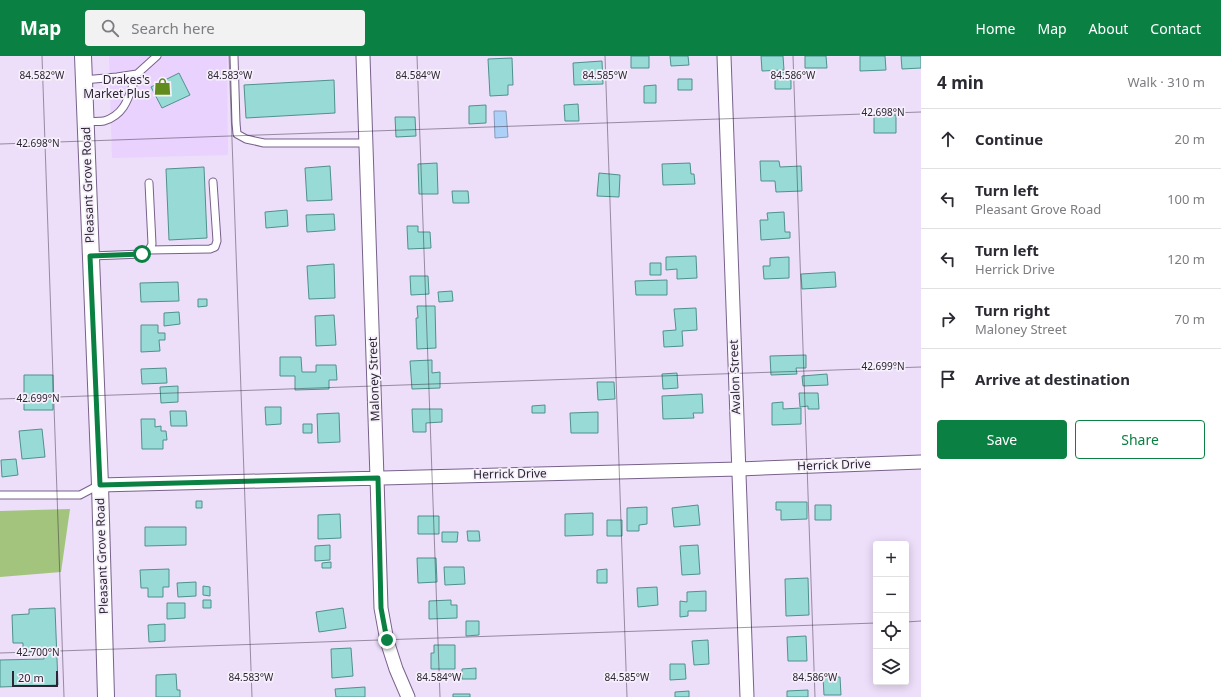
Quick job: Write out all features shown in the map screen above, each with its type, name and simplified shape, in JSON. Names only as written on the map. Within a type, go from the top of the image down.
[{"type":"street","name":"Pleasant Grove Road","points":[[83,56],[100,485],[106,697]]},
{"type":"street","name":"Maloney Street","points":[[363,56],[378,478],[381,608],[389,648],[408,697]]},
{"type":"street","name":"Avalon Street","points":[[724,56],[747,697]]},
{"type":"street","name":"Herrick Drive","points":[[100,485],[739,469],[921,462]]},
{"type":"lane","points":[[85,122],[103,121],[116,116],[124,108],[137,74],[157,56]]},
{"type":"lane","points":[[234,56],[237,134],[246,139],[264,143],[366,143]]},
{"type":"lane","points":[[83,80],[137,74]]},
{"type":"lane","points":[[90,256],[142,254],[149,250],[210,249],[215,247],[217,242],[213,182]]},
{"type":"lane","points":[[149,183],[152,244],[149,250]]},
{"type":"lane","points":[[0,495],[80,495],[100,485]]},
{"type":"shaded area","points":[[109,56],[227,56],[228,155],[112,158]]},
{"type":"green space","points":[[70,509],[61,572],[0,577],[0,511]]},
{"type":"water","points":[[494,111],[506,111],[508,137],[495,138]]},
{"type":"building","points":[[631,56],[649,56],[649,68],[631,68]]},
{"type":"building","points":[[670,56],[688,56],[689,65],[671,66]]},
{"type":"building","points":[[761,56],[783,56],[784,70],[762,71]]},
{"type":"building","points":[[805,56],[826,56],[827,68],[805,68]]},
{"type":"building","points":[[860,56],[885,56],[886,70],[860,71]]},
{"type":"building","points":[[901,56],[921,56],[921,68],[902,69]]},
{"type":"building","points":[[512,58],[513,85],[508,85],[508,95],[490,96],[488,59]]},
{"type":"building","points":[[602,61],[603,84],[574,85],[573,63]]},
{"type":"building","points":[[791,72],[791,89],[775,89],[775,73]]},
{"type":"building","points":[[179,73],[190,95],[162,108],[151,87]]},
{"type":"building","points":[[678,79],[692,79],[692,90],[678,90]]},
{"type":"building","points":[[334,80],[335,113],[246,118],[244,85]]},
{"type":"building","points":[[656,85],[656,103],[644,103],[644,86]]},
{"type":"building","points":[[578,104],[579,121],[565,121],[564,105]]},
{"type":"building","points":[[486,105],[486,123],[469,124],[469,106]]},
{"type":"building","points":[[874,115],[896,115],[896,133],[874,133]]},
{"type":"building","points":[[395,117],[415,117],[416,136],[396,137]]},
{"type":"building","points":[[760,161],[779,161],[780,167],[801,166],[802,191],[776,192],[775,181],[761,181]]},
{"type":"building","points":[[437,163],[438,194],[419,194],[418,164]]},
{"type":"building","points":[[690,163],[691,174],[694,174],[695,184],[663,185],[662,164]]},
{"type":"building","points":[[330,166],[332,200],[307,201],[305,168]]},
{"type":"building","points":[[204,167],[207,238],[169,240],[166,169]]},
{"type":"building","points":[[599,173],[620,175],[619,197],[597,196]]},
{"type":"building","points":[[452,191],[468,191],[469,203],[453,203]]},
{"type":"building","points":[[287,210],[288,226],[266,228],[265,212]]},
{"type":"building","points":[[784,212],[785,232],[790,232],[790,238],[761,240],[760,220],[768,220],[767,213]]},
{"type":"building","points":[[334,214],[335,230],[307,232],[306,215]]},
{"type":"building","points":[[407,226],[418,226],[418,232],[430,232],[431,248],[408,249]]},
{"type":"building","points":[[696,256],[697,278],[677,279],[677,269],[666,270],[666,257]]},
{"type":"building","points":[[789,257],[789,278],[764,279],[763,266],[770,266],[770,258]]},
{"type":"building","points":[[650,263],[661,263],[661,275],[650,275]]},
{"type":"building","points":[[334,264],[335,298],[309,299],[307,266]]},
{"type":"building","points":[[835,272],[836,287],[802,289],[801,274]]},
{"type":"building","points":[[410,276],[428,276],[429,294],[411,295]]},
{"type":"building","points":[[667,280],[667,295],[636,295],[635,281]]},
{"type":"building","points":[[178,282],[179,301],[141,302],[140,283]]},
{"type":"building","points":[[452,291],[453,301],[439,302],[438,292]]},
{"type":"building","points":[[198,299],[207,299],[207,306],[198,307]]},
{"type":"building","points":[[417,306],[435,306],[436,348],[417,349]]},
{"type":"building","points":[[696,308],[697,330],[682,331],[683,346],[664,347],[663,331],[676,330],[674,309]]},
{"type":"building","points":[[179,312],[180,324],[164,326],[164,313]]},
{"type":"building","points":[[334,315],[336,345],[316,346],[315,316]]},
{"type":"building","points":[[141,325],[158,325],[158,333],[165,333],[165,340],[159,340],[160,351],[141,352]]},
{"type":"building","points":[[806,355],[806,368],[796,368],[797,374],[771,375],[770,356]]},
{"type":"building","points":[[280,357],[301,357],[302,372],[316,372],[316,365],[336,365],[337,380],[329,380],[329,389],[295,390],[295,376],[280,376]]},
{"type":"building","points":[[432,360],[432,373],[440,372],[440,388],[412,389],[410,361]]},
{"type":"building","points":[[166,368],[167,383],[142,384],[141,369]]},
{"type":"building","points":[[677,373],[678,388],[663,389],[662,374]]},
{"type":"building","points":[[827,374],[828,385],[803,386],[802,376]]},
{"type":"building","points":[[24,375],[53,375],[53,410],[24,410]]},
{"type":"building","points":[[597,382],[614,382],[615,399],[598,400]]},
{"type":"building","points":[[178,386],[178,402],[161,403],[160,387]]},
{"type":"building","points":[[799,393],[818,393],[819,409],[808,409],[808,406],[800,407]]},
{"type":"building","points":[[702,394],[703,413],[693,413],[694,418],[663,419],[662,396]]},
{"type":"building","points":[[783,402],[783,409],[801,408],[801,424],[772,425],[772,403]]},
{"type":"building","points":[[545,405],[545,413],[532,413],[532,406]]},
{"type":"building","points":[[265,407],[281,407],[281,424],[266,425]]},
{"type":"building","points":[[412,409],[442,409],[442,422],[426,423],[426,432],[413,432]]},
{"type":"building","points":[[170,411],[186,411],[187,426],[171,426]]},
{"type":"building","points":[[598,412],[598,433],[571,433],[570,413]]},
{"type":"building","points":[[339,413],[340,442],[318,443],[317,414]]},
{"type":"building","points":[[141,419],[155,419],[155,427],[161,426],[161,431],[166,431],[167,440],[163,440],[163,449],[142,449]]},
{"type":"building","points":[[303,424],[312,424],[312,433],[303,433]]},
{"type":"building","points":[[42,429],[45,457],[22,459],[19,431]]},
{"type":"building","points":[[16,459],[18,475],[2,477],[1,460]]},
{"type":"building","points":[[196,501],[202,501],[202,508],[196,508]]},
{"type":"building","points":[[776,502],[807,502],[807,519],[781,520],[781,510],[776,510]]},
{"type":"building","points":[[698,505],[700,525],[674,527],[672,508]]},
{"type":"building","points":[[815,505],[831,505],[831,520],[815,520]]},
{"type":"building","points":[[647,507],[647,524],[639,525],[639,531],[627,531],[627,508]]},
{"type":"building","points":[[593,513],[593,535],[565,536],[565,514]]},
{"type":"building","points":[[340,514],[341,538],[318,539],[318,515]]},
{"type":"building","points":[[418,516],[439,516],[439,534],[418,534]]},
{"type":"building","points":[[607,520],[622,520],[622,536],[607,536]]},
{"type":"building","points":[[145,527],[186,527],[186,545],[145,546]]},
{"type":"building","points":[[467,531],[479,531],[480,541],[468,541]]},
{"type":"building","points":[[442,532],[458,532],[457,542],[442,542]]},
{"type":"building","points":[[330,545],[330,560],[315,561],[315,546]]},
{"type":"building","points":[[698,545],[700,574],[682,575],[680,546]]},
{"type":"building","points":[[417,558],[436,558],[437,582],[418,583]]},
{"type":"building","points":[[331,562],[331,568],[322,568],[322,563]]},
{"type":"building","points":[[444,567],[464,567],[465,584],[445,585]]},
{"type":"building","points":[[169,569],[169,587],[163,587],[163,597],[148,597],[148,588],[141,588],[140,570]]},
{"type":"building","points":[[607,569],[607,583],[597,583],[597,570]]},
{"type":"building","points":[[808,578],[809,615],[786,616],[785,579]]},
{"type":"building","points":[[196,582],[196,596],[178,597],[177,583]]},
{"type":"building","points":[[203,586],[210,587],[210,596],[203,595]]},
{"type":"building","points":[[657,587],[658,605],[638,607],[637,588]]},
{"type":"building","points":[[706,591],[706,611],[688,611],[688,616],[680,617],[680,601],[687,602],[687,592]]},
{"type":"building","points":[[203,600],[211,600],[211,608],[203,608]]},
{"type":"building","points":[[451,600],[451,605],[457,605],[457,618],[429,619],[429,601]]},
{"type":"building","points":[[167,603],[185,603],[185,618],[167,619]]},
{"type":"building","points":[[55,608],[58,685],[0,687],[0,660],[44,659],[44,651],[23,652],[23,643],[13,643],[12,615],[29,614],[29,609]]},
{"type":"building","points":[[343,608],[346,628],[319,632],[316,612]]},
{"type":"building","points":[[466,621],[479,621],[479,635],[466,636]]},
{"type":"building","points":[[165,624],[165,641],[149,642],[148,625]]},
{"type":"building","points":[[806,636],[807,661],[788,661],[787,637]]},
{"type":"building","points":[[708,640],[709,664],[694,665],[692,641]]},
{"type":"building","points":[[434,645],[455,645],[455,669],[431,669],[431,653],[434,653]]},
{"type":"building","points":[[351,648],[353,676],[332,678],[331,649]]},
{"type":"building","points":[[670,664],[685,664],[686,679],[670,680]]},
{"type":"building","points":[[476,668],[476,679],[462,679],[462,669]]},
{"type":"building","points":[[176,674],[177,690],[180,690],[180,697],[156,697],[156,675]]},
{"type":"building","points":[[823,677],[840,677],[841,695],[824,695]]},
{"type":"building","points":[[365,687],[365,697],[336,697],[335,689]]},
{"type":"building","points":[[808,690],[808,697],[787,697],[787,691]]},
{"type":"building","points":[[689,691],[689,697],[675,697],[675,692]]},
{"type":"building","points":[[453,694],[470,694],[470,697],[453,697]]},
{"type":"place","name":"Drakes's Market Plus","points":[[163,87]]},
{"type":"route","points":[[142,254],[90,256],[100,485],[378,478],[381,608],[387,640]]}]
